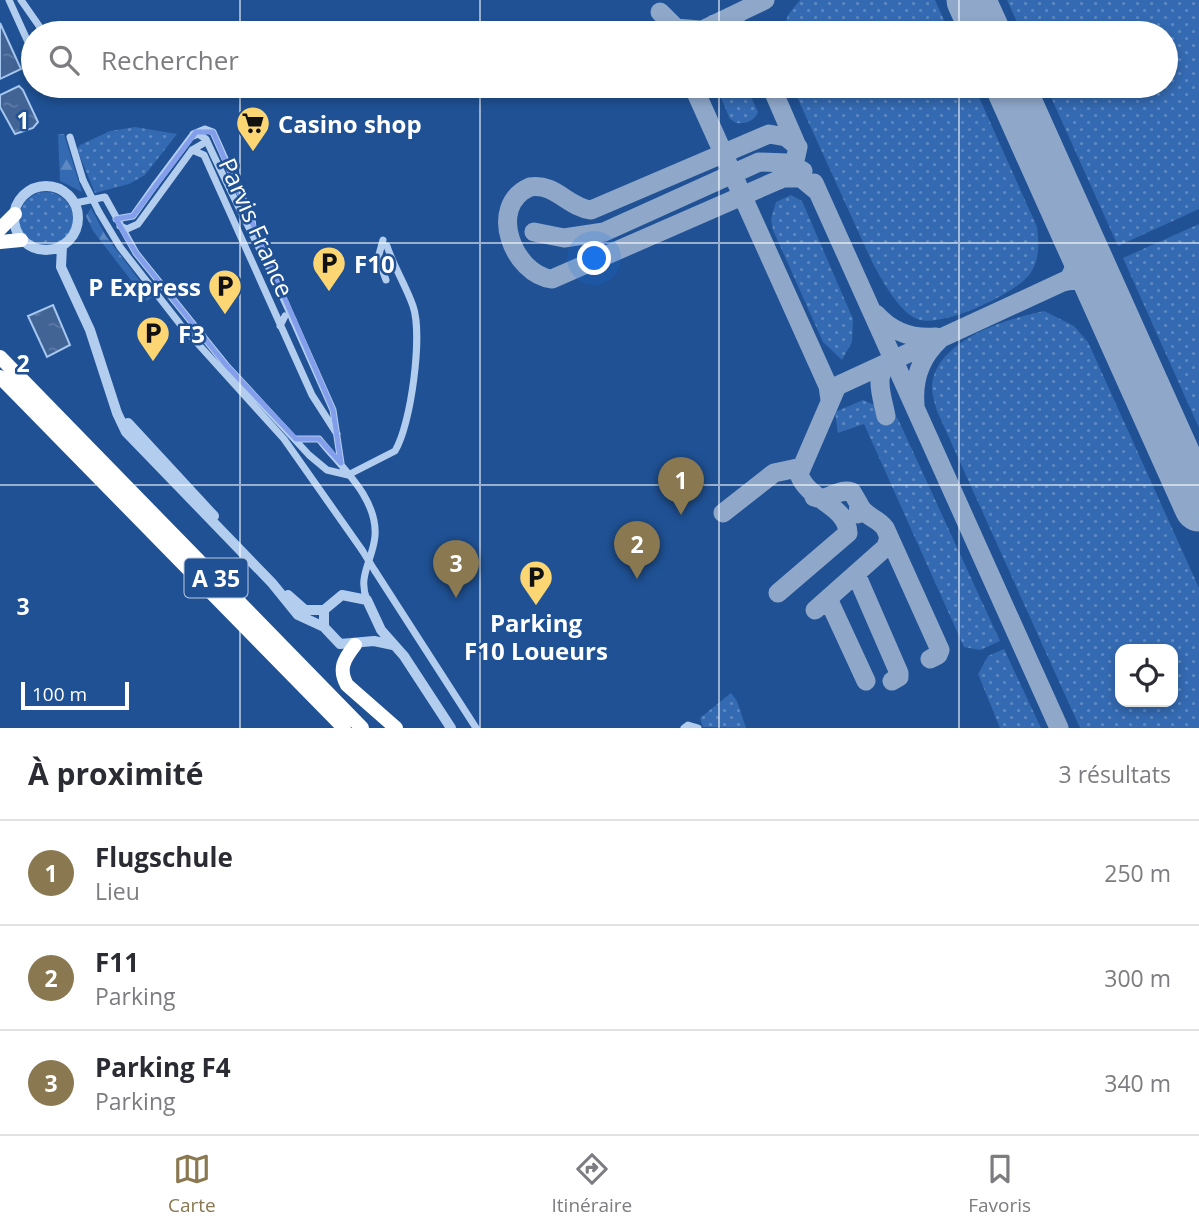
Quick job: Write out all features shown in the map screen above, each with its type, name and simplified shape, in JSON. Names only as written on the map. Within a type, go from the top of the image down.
[{"type":"highway","points":[[0,229],[15,214]]},
{"type":"highway","points":[[0,242],[21,240]]},
{"type":"highway","name":"A 35","points":[[0,357],[362,728]]},
{"type":"highway","name":"A 35","points":[[0,377],[344,728]]},
{"type":"highway","points":[[0,389],[62,443]]},
{"type":"highway","points":[[360,643],[344,660],[343,677],[347,685],[396,728]]},
{"type":"street","points":[[9,0],[21,26]]},
{"type":"street","points":[[21,0],[36,21]]},
{"type":"street","points":[[118,222],[133,216],[191,137],[198,134],[206,139],[243,223],[254,237],[333,410],[341,463]]},
{"type":"street","points":[[71,137],[83,180],[120,247],[180,324],[284,439],[362,550],[476,728]]},
{"type":"street","points":[[118,222],[127,229],[138,224],[192,150],[204,143]]},
{"type":"street","name":"Parvis France","points":[[192,150],[204,155],[312,395],[337,434]]},
{"type":"street","points":[[67,284],[40,250],[21,240],[15,227],[15,214],[25,194],[40,187],[60,189],[75,203],[77,228],[62,246],[60,262],[67,284],[90,330],[126,432],[272,583],[298,615],[324,627],[340,644],[393,645]]},
{"type":"street","points":[[75,203],[105,197],[136,253],[194,327],[327,470],[348,475],[395,451],[406,420],[417,327],[414,307],[385,243],[378,258],[386,280]]},
{"type":"street","points":[[40,250],[62,246]]},
{"type":"street","points":[[280,326],[285,316]]},
{"type":"street","points":[[112,396],[128,423],[171,468],[234,544]]},
{"type":"street","points":[[296,439],[319,439],[341,463],[364,498],[375,527],[372,550],[362,583],[367,600],[372,606],[376,621],[404,656],[451,728]]},
{"type":"street","points":[[155,465],[171,468]]},
{"type":"street","points":[[272,583],[305,610],[324,610],[342,595],[351,594],[367,600]]},
{"type":"street","points":[[324,610],[324,627]]},
{"type":"street","points":[[360,643],[376,621]]},
{"type":"street","points":[[684,728],[688,724],[698,728]]},
{"type":"highlighted area","points":[[196,132],[213,132],[333,410],[341,463],[319,439],[296,439],[226,365],[136,253],[116,219],[133,216]]},
{"type":"green space","points":[[800,0],[935,0],[945,21],[786,21]]},
{"type":"green space","points":[[1007,0],[1199,0],[1199,209],[1118,246],[1051,98],[1178,98],[1178,21],[1017,21]]},
{"type":"green space","points":[[721,98],[752,98],[758,112],[752,120],[736,123],[730,119]]},
{"type":"green space","points":[[797,98],[979,98],[1037,227],[1038,251],[1030,274],[1009,291],[977,308],[928,321],[917,319],[904,309],[873,264]]},
{"type":"green space","points":[[135,127],[177,134],[145,175],[129,184],[95,193],[77,149],[110,131]]},
{"type":"green space","points":[[58,134],[64,134],[82,192],[60,181]]},
{"type":"green space","points":[[46,192],[65,200],[73,219],[65,238],[46,246],[27,238],[19,219],[27,200]]},
{"type":"green space","points":[[791,195],[802,201],[853,319],[852,342],[842,360],[823,342],[773,230],[771,219],[776,202]]},
{"type":"green space","points":[[91,208],[106,236],[152,297],[147,301],[93,231],[86,216]]},
{"type":"green space","points":[[1199,224],[1199,428],[1123,258]]},
{"type":"green space","points":[[1044,311],[1074,326],[1088,342],[1199,588],[1199,728],[1080,728],[937,411],[932,391],[933,379],[939,365],[949,352],[995,325]]},
{"type":"green space","points":[[863,400],[891,412],[898,419],[1000,641],[980,650],[964,647],[864,424],[838,433],[835,412]]},
{"type":"green space","points":[[1004,649],[1041,728],[1000,728],[978,674],[988,656]]},
{"type":"green space","points":[[731,693],[737,701],[746,728],[703,727],[700,718]]},
{"type":"water","points":[[0,23],[21,69],[0,79]]},
{"type":"water","points":[[19,86],[21,88],[21,98],[27,98],[38,122],[33,128],[15,134],[0,107],[0,95]]},
{"type":"water","points":[[53,305],[70,345],[47,357],[28,316]]},
{"type":"taxiway","points":[[721,21],[765,0]]},
{"type":"taxiway","points":[[660,12],[669,21]]},
{"type":"taxiway","points":[[698,98],[828,386],[830,400]]},
{"type":"taxiway","points":[[776,98],[797,146]]},
{"type":"taxiway","points":[[779,180],[794,165],[798,147],[786,137],[769,134],[591,210],[575,205],[547,188],[530,187],[517,196],[510,209],[510,239],[526,266],[538,275],[552,279],[783,178],[801,178],[818,192]]},
{"type":"taxiway","points":[[534,232],[564,238],[604,232],[759,162],[787,163],[803,171]]},
{"type":"taxiway","points":[[814,183],[1059,728]]},
{"type":"taxiway","points":[[778,593],[848,533],[841,516],[810,490],[799,474],[837,386],[1069,279],[1080,257],[1073,226]]},
{"type":"taxiway","points":[[1063,282],[1087,283],[1099,293],[1112,313]]},
{"type":"taxiway","points":[[876,314],[903,333],[936,337]]},
{"type":"taxiway","points":[[915,404],[915,386],[920,369],[927,354],[939,340]]},
{"type":"taxiway","points":[[886,416],[880,378],[892,359]]},
{"type":"taxiway","points":[[723,513],[774,473],[802,467]]},
{"type":"taxiway","points":[[814,497],[824,498],[852,492],[859,504],[858,514]]},
{"type":"taxiway","points":[[859,504],[864,512],[885,528],[940,650],[938,655],[930,659]]},
{"type":"taxiway","points":[[815,610],[886,547],[889,537]]},
{"type":"taxiway","points":[[856,574],[899,673],[899,677],[892,681]]},
{"type":"taxiway","points":[[831,596],[830,603],[866,681]]},
{"type":"runway","points":[[971,0],[981,21]]},
{"type":"runway","points":[[1015,98],[1199,507]]},
{"type":"place","name":"Casino shop","points":[[253,153]]},
{"type":"place","name":"F10","points":[[329,293]]},
{"type":"place","name":"P Express","points":[[225,316]]},
{"type":"place","name":"F3","points":[[153,363]]},
{"type":"place","name":"Flugschule","points":[[681,515]]},
{"type":"place","name":"F11","points":[[637,579]]},
{"type":"place","name":"Parking F4","points":[[456,598]]},
{"type":"place","name":"Parking F10 Loueurs","points":[[536,607]]}]
